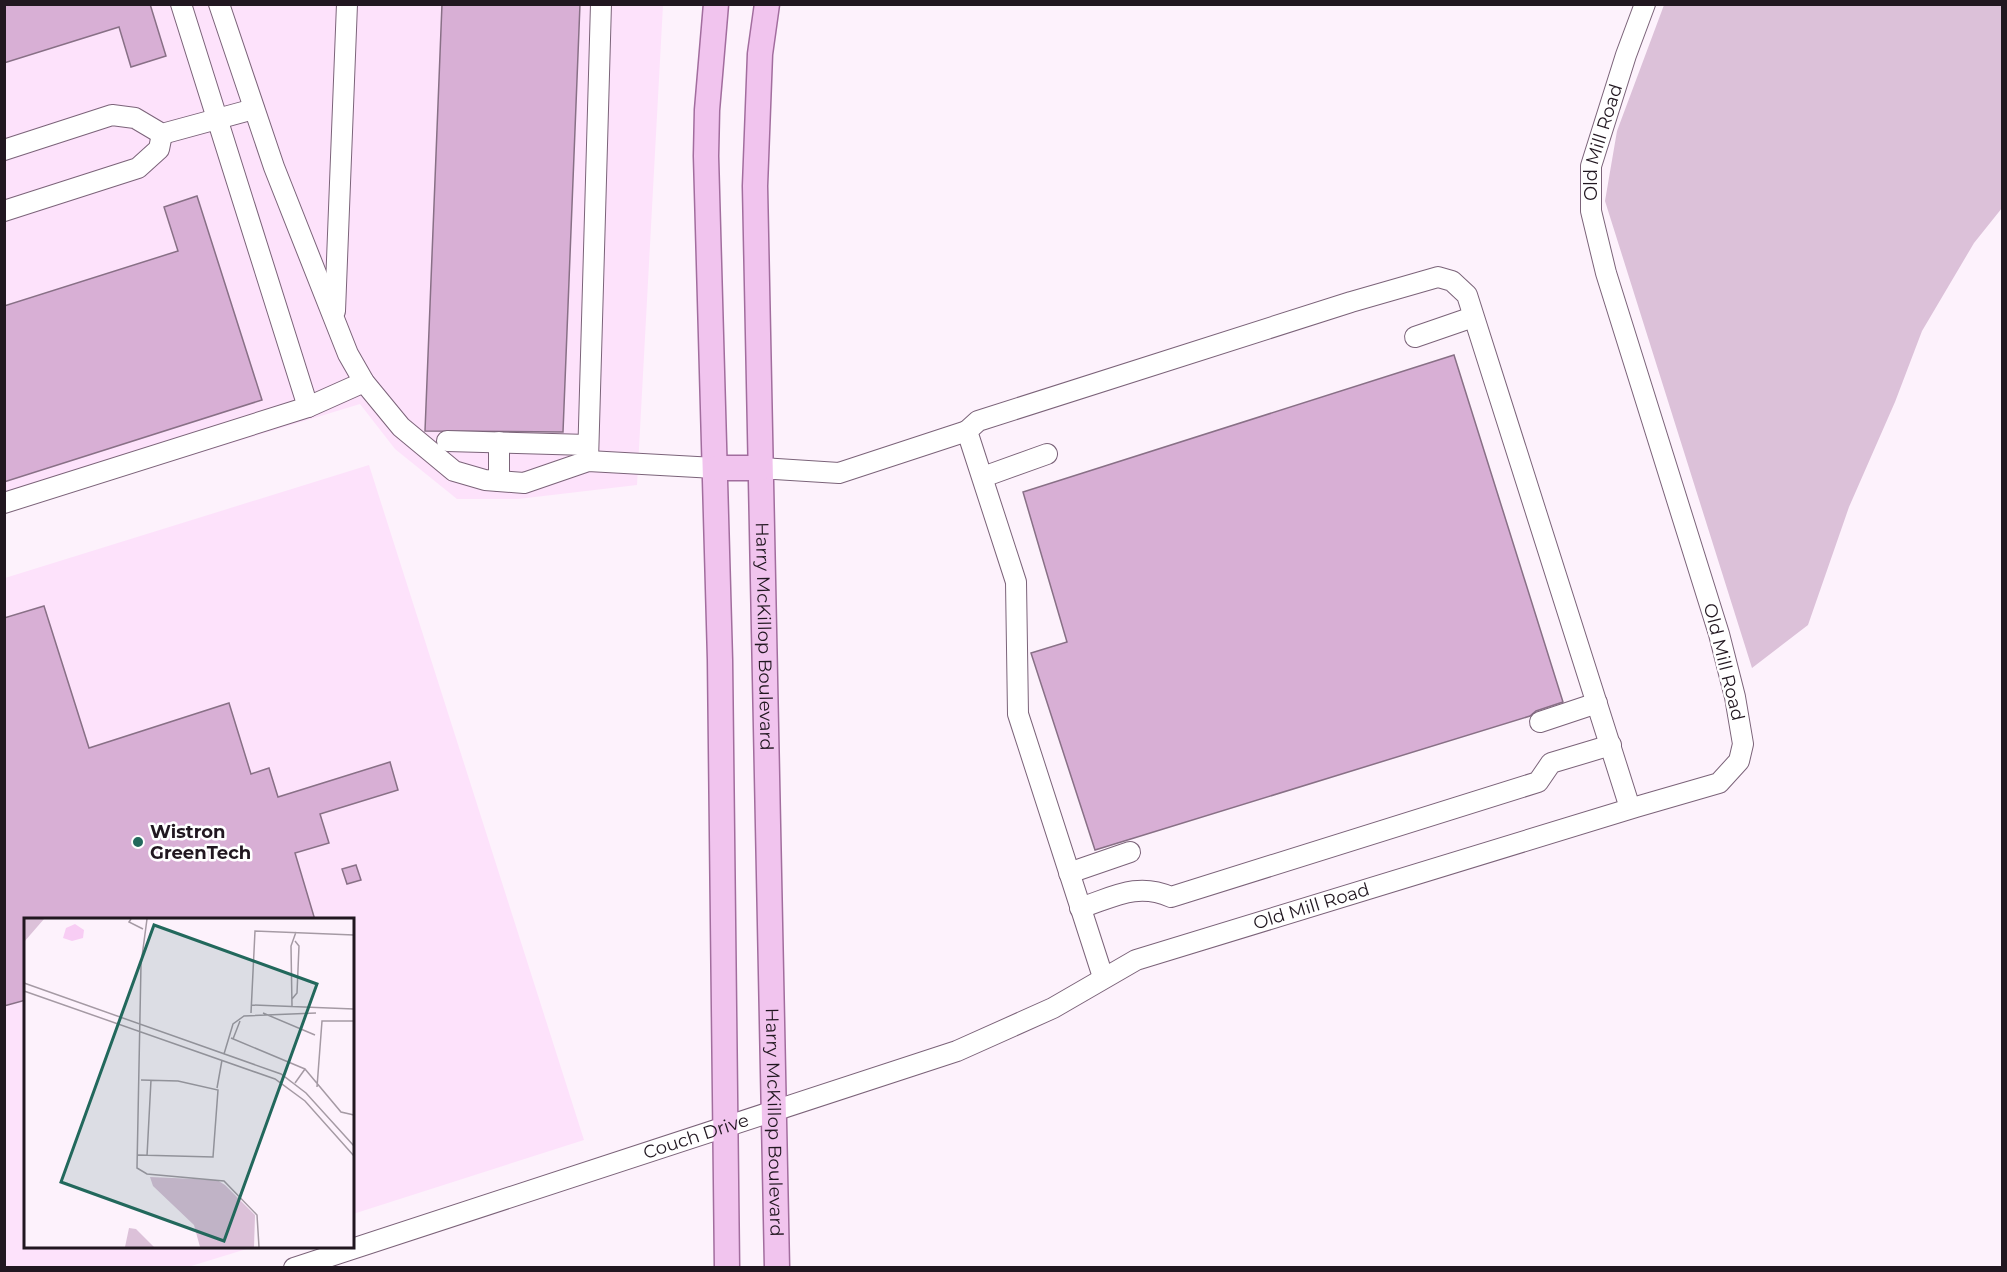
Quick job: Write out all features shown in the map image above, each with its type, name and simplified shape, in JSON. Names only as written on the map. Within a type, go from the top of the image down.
[{"type":"main road","points":[[716,4],[706,145],[720,660],[727,1268]]},
{"type":"main road","name":"Harry McKillop Boulevard","points":[[767,4],[760,54],[755,186],[777,1268]]},
{"type":"main road","points":[[715,468],[760,468]]},
{"type":"street","points":[[181,4],[308,407]]},
{"type":"street","points":[[219,4],[274,168],[348,354],[364,382],[401,427],[454,471],[485,480],[524,483],[588,453]]},
{"type":"street","points":[[334,319],[346,4]]},
{"type":"street","points":[[588,453],[601,4]]},
{"type":"street","name":"Old Mill Road","points":[[1188,943],[1719,783],[1739,761],[1743,744],[1735,697],[1719,634],[1606,273],[1591,211],[1589,179],[1595,146],[1645,4]]},
{"type":"street","points":[[4,150],[112,115],[135,118],[162,134],[254,109]]},
{"type":"street","points":[[4,211],[138,168],[159,149],[162,134]]},
{"type":"street","points":[[760,468],[839,473],[967,431],[978,421],[1351,302],[1438,278],[1452,281],[1467,295],[1630,808]]},
{"type":"street","points":[[1415,337],[1473,317]]},
{"type":"street","points":[[4,503],[308,407],[364,382]]},
{"type":"street","points":[[967,431],[1016,582],[1018,714],[1102,977]]},
{"type":"street","points":[[447,441],[500,442],[715,468]]},
{"type":"street","points":[[499,481],[500,442]]},
{"type":"street","points":[[983,477],[1047,454]]},
{"type":"street","points":[[1540,722],[1597,703]]},
{"type":"street","points":[[1080,908],[1138,889],[1171,897],[1538,782],[1551,763],[1611,745]]},
{"type":"street","points":[[1069,873],[1130,852]]},
{"type":"street","name":"Couch Drive","points":[[294,1268],[983,1041],[1053,1008],[1102,977],[1136,960],[1188,943]]},
{"type":"shaded area","points":[[5,5],[663,5],[637,485],[518,499],[457,499],[395,449],[360,404],[5,512]]},
{"type":"shaded area","points":[[1664,5],[2002,5],[2002,208],[1974,243],[1922,331],[1895,402],[1849,507],[1808,625],[1752,668],[1605,201],[1617,131]]},
{"type":"shaded area","points":[[369,465],[584,1140],[354,1214],[354,918],[24,918],[24,1248],[250,1248],[188,1267],[5,1268],[5,578]]},
{"type":"building","points":[[4,4],[150,4],[166,56],[131,67],[119,27],[4,63]]},
{"type":"building","points":[[442,4],[580,4],[563,432],[425,431]]},
{"type":"building","points":[[197,196],[262,400],[4,482],[4,306],[178,251],[164,207]]},
{"type":"building","points":[[1454,355],[1563,702],[1536,711],[1530,716],[1095,850],[1031,653],[1067,642],[1023,492]]},
{"type":"building","name":"Wistron GreenTech","points":[[44,606],[89,748],[229,703],[251,774],[269,768],[278,797],[390,762],[398,790],[320,814],[329,843],[295,853],[314,918],[24,918],[24,1001],[4,1006],[4,618]]},
{"type":"building","points":[[356,865],[361,880],[347,884],[342,869]]},
{"type":"place","name":"Wistron GreenTech","points":[[138,842]]}]
